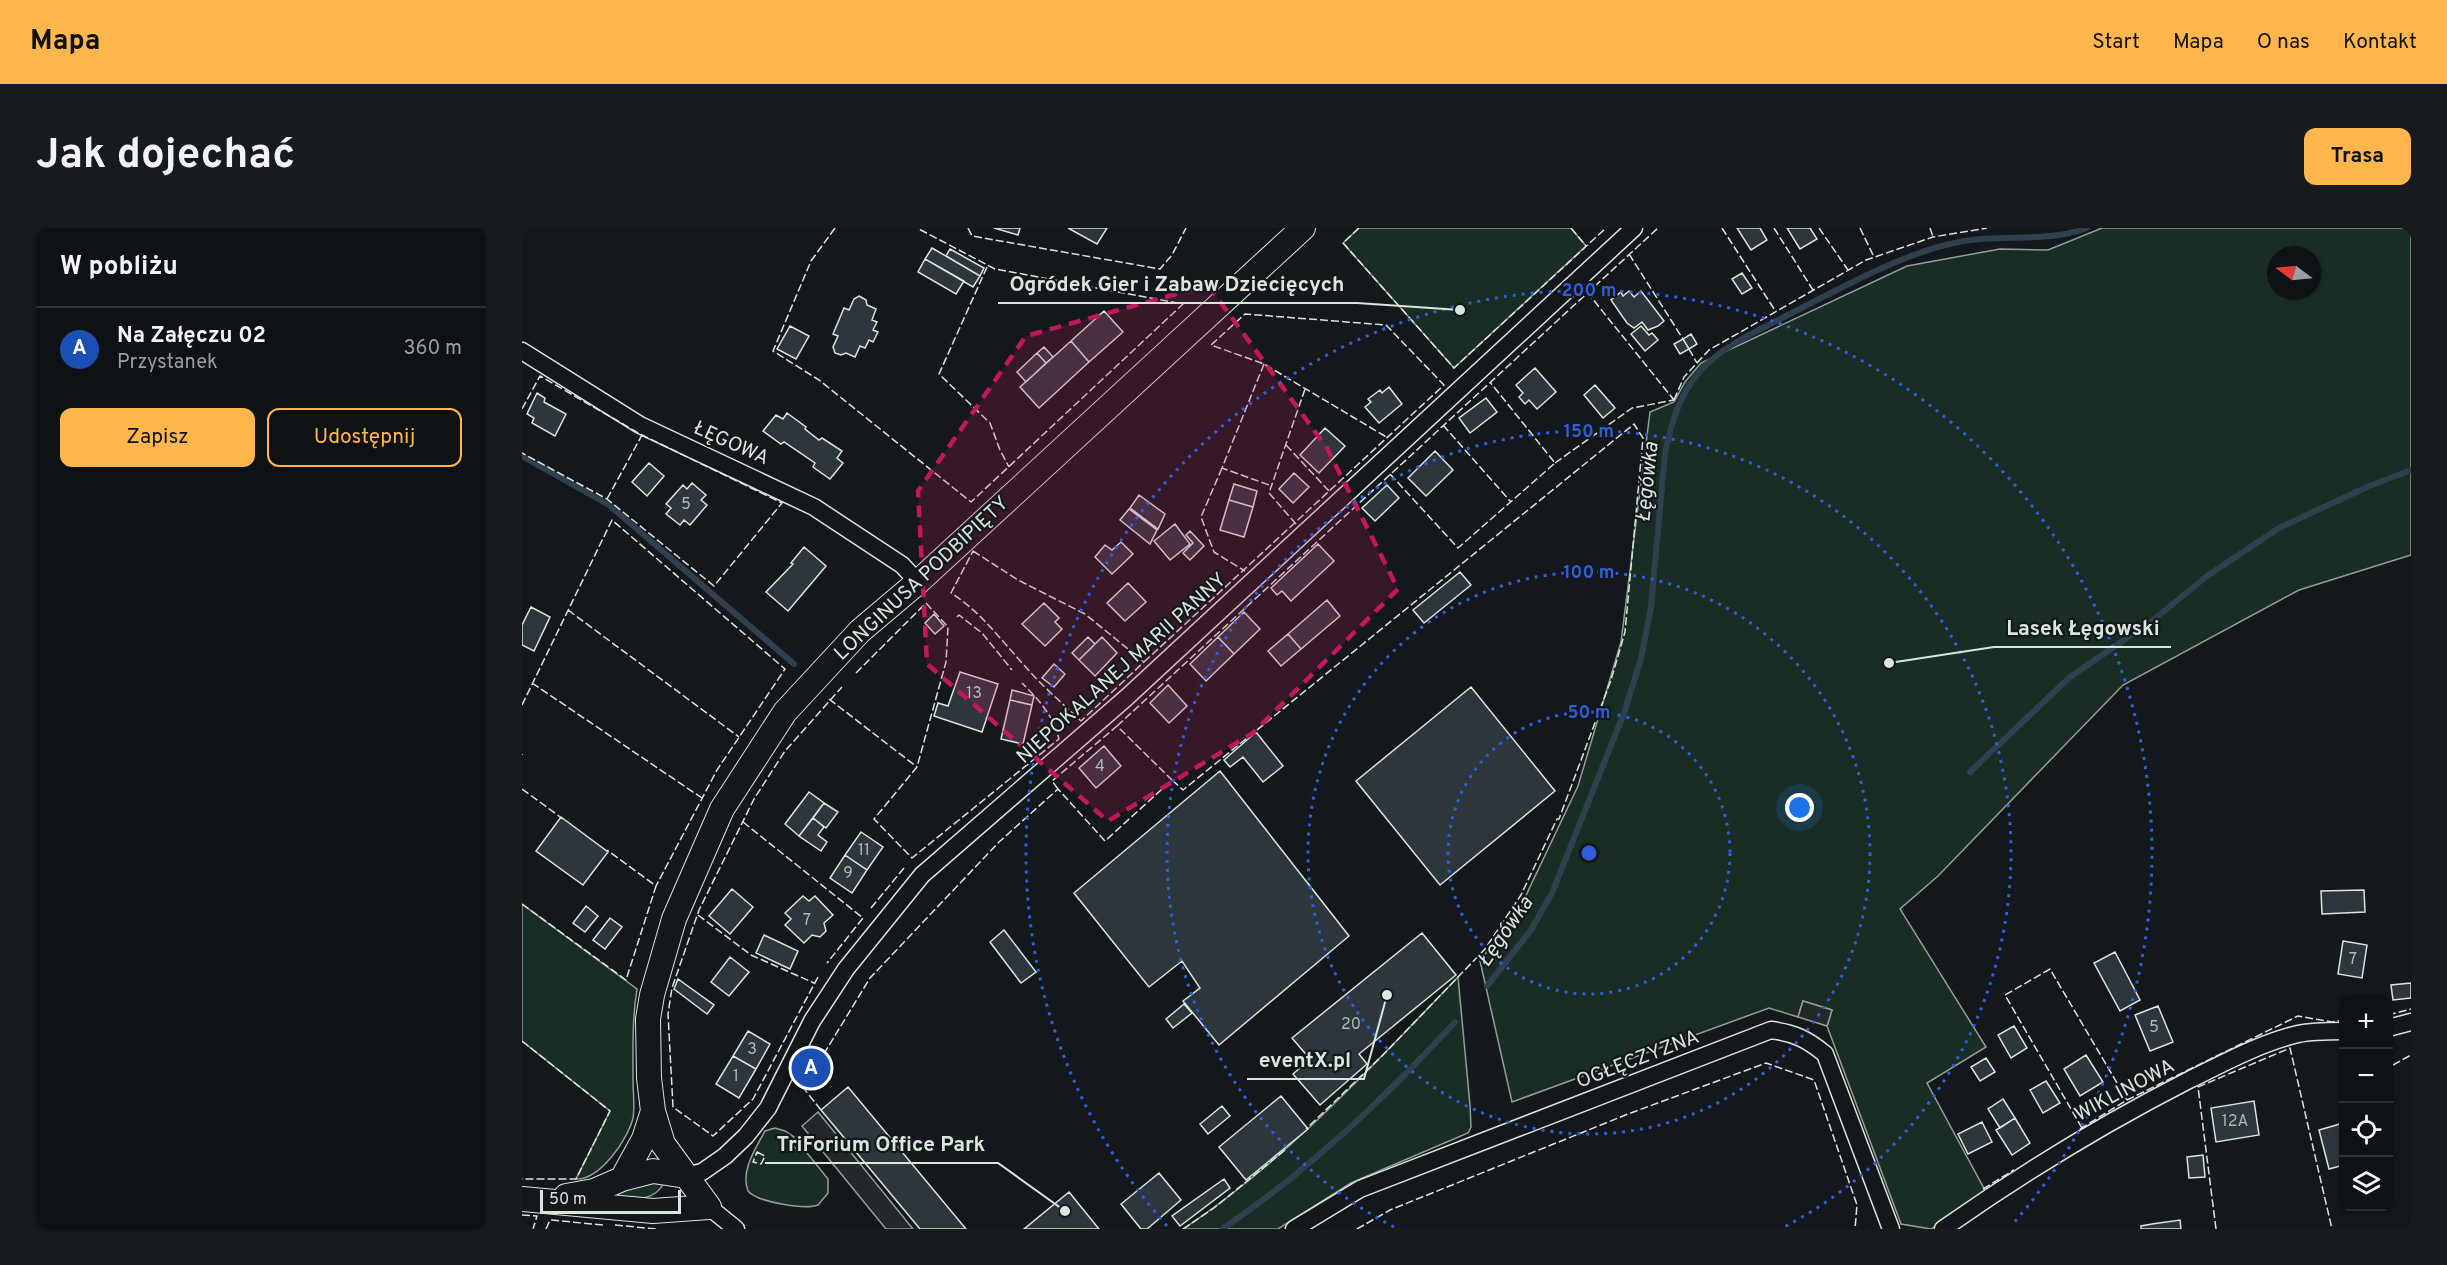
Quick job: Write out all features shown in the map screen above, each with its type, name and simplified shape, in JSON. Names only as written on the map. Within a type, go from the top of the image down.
[{"type":"street","name":"LONGINUSA PODBIPIĘTY","points":[[736,1229],[709,1207],[663,1144],[653,1112],[649,1078],[648,1019],[652,995],[674,919],[722,809],[785,712],[860,631],[918,582],[1303,228]]},
{"type":"street","name":"NIEPOKALANEJ MARII PANNY","points":[[686,1176],[702,1172],[724,1156],[746,1136],[768,1108],[813,1021],[846,969],[922,875],[1126,698],[1634,228]]},
{"type":"street","name":"ŁĘGOWA","points":[[522,351],[640,425],[814,507],[902,565],[918,582]]},
{"type":"street","points":[[2393,1027],[2411,1022]]},
{"type":"street","name":"OGŁĘCZYZNA","points":[[1294,1229],[1360,1189],[1771,1030],[1791,1033],[1811,1043],[1825,1054],[1891,1229]]},
{"type":"street","name":"WIKLINOWA","points":[[1943,1229],[2037,1164],[2196,1077],[2269,1042],[2301,1033],[2339,1031]]},
{"type":"street","points":[[622,1179],[637,1154],[653,1112]]},
{"type":"street","points":[[547,1200],[594,1191],[622,1179],[658,1171],[686,1176]]},
{"type":"street","points":[[522,1199],[653,1211],[709,1207]]},
{"type":"highlighted area","points":[[1208,285],[1327,448],[1398,589],[1253,733],[1108,821],[927,664],[918,491],[1026,336]]},
{"type":"green space","points":[[1359,228],[1571,228],[1586,246],[1454,368],[1343,243]]},
{"type":"green space","points":[[2102,228],[2411,228],[2411,555],[2299,590],[2123,685],[1938,876],[1900,909],[1986,1047],[1927,1083],[1986,1192],[1931,1229],[1901,1224],[1827,1026],[1832,1010],[1803,1001],[1798,1017],[1769,1008],[1512,1102],[1480,961],[1519,910],[1578,786],[1621,642],[1650,412],[1674,402],[1685,382],[1701,363],[1907,266],[2000,249],[2048,250]]},
{"type":"green space","points":[[522,904],[637,989],[633,1035],[633,1118],[625,1137],[612,1157],[585,1178],[576,1179],[610,1111],[522,1041]]},
{"type":"green space","points":[[1458,977],[1470,1105],[1471,1127],[1468,1133],[1351,1183],[1278,1229],[1183,1229],[1258,1173],[1293,1142],[1361,1078]]},
{"type":"green space","points":[[775,1128],[794,1137],[790,1142],[798,1151],[803,1148],[828,1179],[828,1193],[818,1205],[782,1204],[761,1199],[748,1191],[746,1176],[750,1160],[765,1131]]},
{"type":"green space","points":[[650,1181],[664,1183],[654,1194],[642,1199],[613,1200],[614,1195]]},
{"type":"shaded area","points":[[1803,1001],[1832,1010],[1827,1026],[1798,1017]]},
{"type":"shaded area","points":[[818,1112],[913,1229],[886,1229],[802,1126]]},
{"type":"building","points":[[994,228],[1020,228],[1018,235]]},
{"type":"building","points":[[1068,228],[1107,228],[1097,244]]},
{"type":"building","points":[[1737,228],[1760,228],[1767,240],[1751,250]]},
{"type":"building","points":[[1787,228],[1810,228],[1817,239],[1800,249]]},
{"type":"building","points":[[932,248],[980,276],[973,287],[925,259]]},
{"type":"building","points":[[950,249],[984,268],[980,276],[946,256]]},
{"type":"building","points":[[925,259],[964,281],[956,294],[918,272]]},
{"type":"building","points":[[1742,273],[1752,288],[1742,294],[1732,279]]},
{"type":"building","points":[[1629,291],[1634,297],[1641,291],[1664,321],[1648,330],[1642,322],[1634,328],[1627,323],[1611,300],[1621,292],[1623,296]]},
{"type":"building","points":[[859,296],[866,300],[867,305],[876,309],[872,320],[877,322],[873,330],[878,332],[873,342],[869,340],[865,348],[860,346],[855,357],[846,353],[841,355],[835,353],[833,347],[838,336],[833,334],[844,308],[849,310],[854,299]]},
{"type":"building","points":[[1104,311],[1123,332],[1089,362],[1071,341]]},
{"type":"building","points":[[790,326],[809,336],[796,359],[777,349]]},
{"type":"building","points":[[1641,326],[1649,335],[1652,333],[1658,340],[1645,351],[1631,334]]},
{"type":"building","points":[[1691,334],[1697,344],[1689,349],[1683,339]]},
{"type":"building","points":[[1683,339],[1689,349],[1680,354],[1674,344]]},
{"type":"building","points":[[1071,341],[1089,362],[1039,408],[1020,387]]},
{"type":"building","points":[[1044,347],[1053,357],[1046,363],[1037,353]]},
{"type":"building","points":[[1037,353],[1046,363],[1026,382],[1017,372]]},
{"type":"building","points":[[1535,368],[1556,392],[1537,409],[1529,400],[1525,404],[1519,397],[1523,393],[1516,385]]},
{"type":"building","points":[[1595,385],[1615,408],[1603,418],[1584,395]]},
{"type":"building","points":[[1389,387],[1402,404],[1379,423],[1365,407],[1371,402],[1368,399],[1380,390],[1382,393]]},
{"type":"building","points":[[537,393],[545,398],[544,402],[566,414],[555,436],[532,423],[534,418],[527,414]]},
{"type":"building","points":[[1486,398],[1497,412],[1470,433],[1459,418]]},
{"type":"building","points":[[787,413],[819,440],[822,438],[842,451],[837,458],[843,463],[830,479],[813,467],[815,463],[763,431],[776,415],[783,419]]},
{"type":"building","points":[[1325,428],[1345,446],[1319,473],[1300,455]]},
{"type":"building","points":[[1435,451],[1453,470],[1426,496],[1408,478]]},
{"type":"building","points":[[649,463],[664,476],[647,496],[632,482]]},
{"type":"building","points":[[1294,473],[1309,487],[1293,503],[1279,489]]},
{"type":"building","points":[[692,483],[706,495],[701,500],[707,505],[690,525],[684,520],[680,525],[666,514],[671,508],[666,504],[683,485],[687,489]]},
{"type":"building","points":[[1234,484],[1257,491],[1253,507],[1229,500]]},
{"type":"building","points":[[1387,485],[1399,498],[1375,521],[1362,508]]},
{"type":"building","points":[[1139,495],[1165,514],[1158,529],[1130,508]]},
{"type":"building","points":[[1229,500],[1253,507],[1244,537],[1220,530]]},
{"type":"building","points":[[1129,509],[1157,530],[1150,544],[1120,520]]},
{"type":"building","points":[[1175,524],[1190,544],[1170,560],[1154,541]]},
{"type":"building","points":[[1190,531],[1204,546],[1190,560],[1183,553],[1193,543],[1186,535]]},
{"type":"building","points":[[1121,542],[1133,554],[1112,574],[1095,557],[1105,545],[1112,550]]},
{"type":"building","points":[[1318,544],[1334,561],[1291,601],[1282,591],[1277,595],[1271,588]]},
{"type":"building","points":[[804,547],[826,566],[788,611],[766,592],[793,564],[791,563]]},
{"type":"building","points":[[1460,572],[1471,585],[1424,623],[1413,610]]},
{"type":"building","points":[[1128,583],[1146,602],[1125,621],[1107,603]]},
{"type":"building","points":[[1327,600],[1340,616],[1301,649],[1288,634]]},
{"type":"building","points":[[1044,603],[1059,618],[1055,622],[1062,629],[1045,646],[1022,624]]},
{"type":"building","points":[[531,607],[550,617],[534,651],[522,645],[522,625]]},
{"type":"building","points":[[1244,612],[1260,629],[1234,654],[1218,637]]},
{"type":"building","points":[[934,614],[944,626],[935,634],[925,623]]},
{"type":"building","points":[[1288,634],[1301,649],[1281,666],[1268,651]]},
{"type":"building","points":[[1088,637],[1095,644],[1079,660],[1072,653]]},
{"type":"building","points":[[1102,637],[1117,653],[1095,676],[1079,660]]},
{"type":"building","points":[[1218,637],[1234,654],[1206,681],[1190,664]]},
{"type":"building","points":[[1054,664],[1065,674],[1054,687],[1042,678]]},
{"type":"building","points":[[960,672],[998,684],[982,732],[934,716],[938,703],[948,706]]},
{"type":"building","points":[[1168,685],[1187,706],[1169,723],[1150,703]]},
{"type":"building","points":[[1471,687],[1555,791],[1440,885],[1356,781]]},
{"type":"building","points":[[1012,690],[1034,696],[1032,705],[1010,700]]},
{"type":"building","points":[[1010,700],[1032,705],[1023,744],[1001,739]]},
{"type":"building","points":[[1256,732],[1283,766],[1263,782],[1243,757],[1230,767],[1224,760]]},
{"type":"building","points":[[1104,746],[1121,766],[1096,788],[1079,768]]},
{"type":"building","points":[[1220,771],[1349,936],[1219,1045],[1183,1001],[1200,988],[1182,961],[1149,987],[1074,893]]},
{"type":"building","points":[[809,792],[824,803],[799,836],[785,824]]},
{"type":"building","points":[[824,803],[838,812],[826,828],[813,818]]},
{"type":"building","points":[[561,817],[608,852],[583,885],[536,851]]},
{"type":"building","points":[[813,818],[824,827],[818,835],[827,842],[821,851],[799,836]]},
{"type":"building","points":[[861,832],[883,847],[867,870],[845,855]]},
{"type":"building","points":[[845,855],[867,870],[852,893],[830,878]]},
{"type":"building","points":[[732,889],[753,907],[730,934],[709,916]]},
{"type":"building","points":[[2364,890],[2365,912],[2322,914],[2321,891]]},
{"type":"building","points":[[803,896],[809,901],[815,896],[833,915],[824,923],[826,931],[820,937],[812,935],[804,943],[785,925],[791,919],[785,913]]},
{"type":"building","points":[[586,906],[598,916],[585,932],[573,923]]},
{"type":"building","points":[[610,918],[622,927],[605,949],[593,940]]},
{"type":"building","points":[[1004,930],[1036,972],[1021,983],[990,942]]},
{"type":"building","points":[[1422,933],[1456,975],[1359,1054],[1367,1064],[1320,1105],[1293,1074],[1310,1059],[1292,1038]]},
{"type":"building","points":[[764,935],[798,951],[790,969],[756,953]]},
{"type":"building","points":[[2343,941],[2367,945],[2362,978],[2338,974]]},
{"type":"building","points":[[2115,952],[2140,1000],[2120,1011],[2094,963]]},
{"type":"building","points":[[730,957],[749,972],[729,996],[711,982]]},
{"type":"building","points":[[678,979],[714,1005],[707,1014],[674,989]]},
{"type":"building","points":[[2411,983],[2411,998],[2393,1000],[2391,985]]},
{"type":"building","points":[[1184,1004],[1192,1013],[1173,1028],[1166,1019]]},
{"type":"building","points":[[2158,1006],[2173,1042],[2150,1051],[2135,1015]]},
{"type":"building","points":[[2014,1026],[2027,1048],[2011,1058],[1998,1035]]},
{"type":"building","points":[[748,1031],[770,1044],[756,1069],[733,1056]]},
{"type":"building","points":[[2086,1055],[2103,1082],[2080,1096],[2064,1069]]},
{"type":"building","points":[[733,1056],[756,1069],[739,1098],[716,1084]]},
{"type":"building","points":[[1986,1058],[1995,1072],[1980,1081],[1971,1067]]},
{"type":"building","points":[[2046,1081],[2060,1103],[2043,1113],[2030,1090]]},
{"type":"building","points":[[848,1087],[966,1229],[920,1229],[821,1110]]},
{"type":"building","points":[[1281,1096],[1308,1129],[1246,1180],[1219,1147]]},
{"type":"building","points":[[2003,1099],[2015,1118],[2000,1128],[1988,1109]]},
{"type":"building","points":[[2254,1101],[2259,1135],[2216,1142],[2211,1108]]},
{"type":"building","points":[[1222,1106],[1230,1116],[1208,1134],[1200,1124]]},
{"type":"building","points":[[2015,1118],[2030,1143],[2012,1155],[1996,1130]]},
{"type":"building","points":[[1982,1122],[1992,1142],[1968,1154],[1958,1134]]},
{"type":"building","points":[[2339,1124],[2339,1166],[2329,1169],[2319,1130]]},
{"type":"building","points":[[2203,1155],[2205,1177],[2189,1178],[2187,1157]]},
{"type":"building","points":[[1159,1173],[1181,1200],[1147,1229],[1141,1229],[1121,1204]]},
{"type":"building","points":[[1224,1179],[1230,1188],[1180,1226],[1172,1216]]},
{"type":"building","points":[[1069,1192],[1099,1229],[1024,1229]]},
{"type":"building","points":[[2180,1220],[2181,1229],[2141,1229],[2141,1226]]},
{"type":"waterway","name":"Łęgówka","points":[[1487,986],[1531,930],[1552,893],[1624,713],[1641,659],[1651,607],[1667,443],[1681,400],[1700,371],[1730,346],[1753,333],[1852,282],[1919,253],[1964,241],[2042,237],[2072,233],[2087,228]]},
{"type":"waterway","points":[[522,456],[609,505],[794,664]]},
{"type":"waterway","points":[[1970,772],[2070,677],[2152,621],[2207,576],[2279,528],[2367,487],[2411,470]]},
{"type":"waterway","name":"Łęgówka","points":[[1222,1229],[1315,1158],[1402,1078],[1455,1022]]},
{"type":"fence","points":[[835,228],[811,261],[773,351],[819,380],[971,502],[1183,304],[995,269],[917,228]]},
{"type":"fence","points":[[968,228],[972,236],[1160,269],[1172,255],[1186,228]]},
{"type":"fence","points":[[1359,228],[1343,243],[1454,368],[1606,228]]},
{"type":"fence","points":[[1571,228],[1586,246]]},
{"type":"fence","points":[[1117,726],[1658,228]]},
{"type":"fence","points":[[1722,228],[1776,312]]},
{"type":"fence","points":[[1774,228],[1813,290]]},
{"type":"fence","points":[[1819,228],[1848,270]]},
{"type":"fence","points":[[1860,228],[1874,257]]},
{"type":"fence","points":[[1930,228],[1933,237]]},
{"type":"fence","points":[[1674,400],[1684,377],[1709,350],[1866,260],[1933,237],[1987,228]]},
{"type":"fence","points":[[1629,254],[1683,339]]},
{"type":"fence","points":[[987,267],[939,374],[990,423],[1009,467]]},
{"type":"fence","points":[[1587,292],[1674,400]]},
{"type":"fence","points":[[1144,662],[1444,385],[1386,325],[1245,314],[1211,345],[1264,364],[1388,438]]},
{"type":"fence","points":[[1689,349],[1697,363]]},
{"type":"fence","points":[[1264,364],[1222,468],[1272,486]]},
{"type":"fence","points":[[522,409],[540,376],[642,435],[782,503],[714,586],[607,499],[522,453]]},
{"type":"fence","points":[[1390,474],[1458,548],[1555,463],[1490,382]]},
{"type":"fence","points":[[1296,524],[1269,493],[1305,389]]},
{"type":"fence","points":[[1555,463],[1632,408],[1674,400]]},
{"type":"fence","points":[[821,1110],[805,1090],[811,1075],[870,978],[999,842],[1058,789],[1105,841],[1172,780],[1183,790],[1634,424],[1643,438],[1625,632],[1611,680],[1559,819],[1521,895],[1485,949],[1382,1056],[1306,1129]]},
{"type":"fence","points":[[1443,425],[1511,502]]},
{"type":"fence","points":[[607,499],[642,435]]},
{"type":"fence","points":[[1286,445],[1330,492]]},
{"type":"fence","points":[[1222,468],[1201,517],[1214,552],[1245,571]]},
{"type":"fence","points":[[522,705],[612,520],[785,669],[717,770],[656,886]]},
{"type":"fence","points":[[973,551],[1018,580],[1085,614],[1144,662],[1081,721],[1037,680],[981,617],[951,593],[973,551]]},
{"type":"fence","points":[[856,673],[926,603],[948,627],[946,662],[917,767],[874,819],[912,858],[1059,739],[1045,708],[1022,683]]},
{"type":"fence","points":[[568,610],[739,737]]},
{"type":"fence","points":[[957,617],[959,615],[982,633],[1012,670]]},
{"type":"fence","points":[[532,683],[702,798]]},
{"type":"fence","points":[[818,977],[753,1099],[713,1136],[673,1107],[668,1014],[672,988],[699,910],[754,799],[785,751],[842,687]]},
{"type":"fence","points":[[829,699],[917,767]]},
{"type":"fence","points":[[1058,789],[1052,781],[1117,726],[1172,780]]},
{"type":"fence","points":[[522,789],[563,819]]},
{"type":"fence","points":[[743,822],[863,918],[827,963]]},
{"type":"fence","points":[[522,904],[626,980],[656,886],[607,850]]},
{"type":"fence","points":[[871,908],[904,868]]},
{"type":"fence","points":[[698,915],[751,955],[814,983]]},
{"type":"fence","points":[[2082,1128],[2005,995],[2050,969],[2127,1100]]},
{"type":"fence","points":[[2393,1014],[2411,1009]]},
{"type":"fence","points":[[2080,1129],[2127,1100],[2298,1016],[2332,1022],[2339,1021]]},
{"type":"fence","points":[[522,1041],[610,1111],[576,1179],[522,1179]]},
{"type":"fence","points":[[2216,1229],[2198,1087],[2290,1048],[2332,1229]]},
{"type":"fence","points":[[2393,1065],[2411,1055]]},
{"type":"fence","points":[[1357,1229],[1390,1210],[1628,1114],[1766,1063],[1814,1080],[1857,1205],[1855,1229]]},
{"type":"fence","points":[[1183,1229],[1214,1208],[1285,1150]]},
{"type":"fence","points":[[757,1152],[765,1156],[761,1164],[753,1162],[757,1152]]},
{"type":"fence","points":[[1983,1189],[2014,1170]]},
{"type":"fence","points":[[522,1215],[537,1216],[533,1229]]},
{"type":"fence","points":[[546,1229],[550,1220],[604,1225]]},
{"type":"fence","points":[[615,1225],[656,1229]]},
{"type":"place","name":"Ogródek Gier i Zabaw Dziecięcych","points":[[1460,310]]},
{"type":"place","name":"Lasek Łęgowski","points":[[1889,663]]},
{"type":"place","name":"eventX.pl","points":[[1387,995]]},
{"type":"place","name":"Na Załęczu 02","points":[[811,1068]]},
{"type":"place","name":"TriForium Office Park","points":[[1065,1211]]}]
